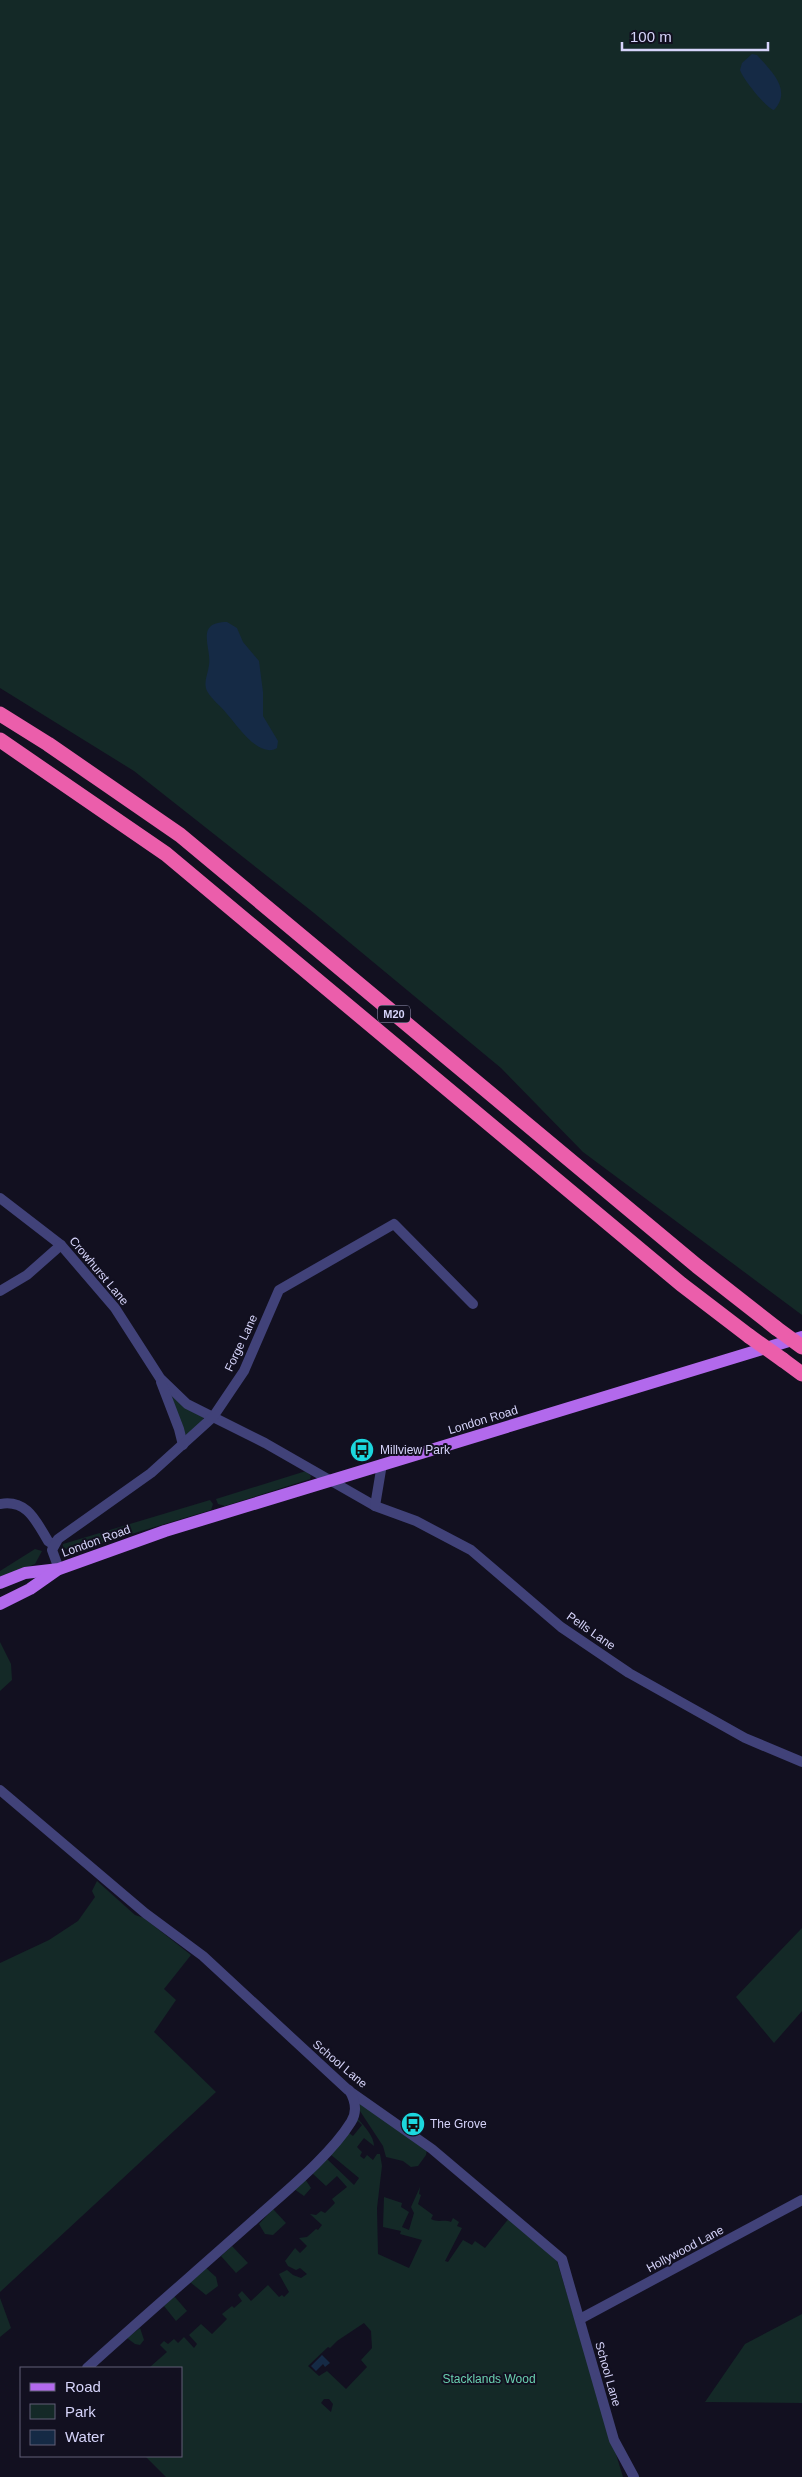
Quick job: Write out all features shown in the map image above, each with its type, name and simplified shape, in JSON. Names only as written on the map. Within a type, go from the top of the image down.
[{"type":"highway","name":"M20","points":[[0,714],[48,744],[180,835],[697,1266],[802,1347]]},
{"type":"highway","name":"M20","points":[[0,740],[166,854],[681,1284],[802,1374]]},
{"type":"main road","name":"London Road","points":[[0,1583],[25,1573],[58,1568],[157,1534],[382,1464],[802,1337]]},
{"type":"main road","name":"London Road","points":[[0,1604],[30,1589],[58,1568]]},
{"type":"street","name":"Crowhurst Lane","points":[[0,1198],[61,1245],[115,1308],[160,1378],[187,1404],[266,1442],[331,1480]]},
{"type":"street","name":"Forge Lane","points":[[54,1545],[64,1534],[151,1473],[213,1417],[244,1371],[279,1290],[394,1224],[473,1304]]},
{"type":"street","points":[[1,1290],[27,1275],[61,1245]]},
{"type":"street","name":"Crowhurst Lane","points":[[160,1378],[183,1445]]},
{"type":"street","points":[[375,1506],[382,1464]]},
{"type":"street","name":"Pells Lane","points":[[331,1480],[375,1506],[416,1521],[471,1550],[561,1626],[629,1673],[745,1738],[802,1762]]},
{"type":"street","points":[[0,1504],[12,1502],[26,1508],[48,1541],[54,1545],[53,1554],[58,1568]]},
{"type":"street","name":"School Lane","points":[[0,1790],[145,1913],[203,1956],[348,2090],[432,2149],[562,2260],[614,2440],[634,2477]]},
{"type":"street","points":[[88,2367],[277,2200],[329,2149],[352,2121],[356,2112],[355,2099],[348,2090]]},
{"type":"street","name":"Hollywood Lane","points":[[580,2320],[802,2200]]},
{"type":"green space","points":[[0,0],[802,0],[802,1315],[583,1152],[501,1068],[314,913],[134,771],[0,688]]},
{"type":"green space","points":[[170,1392],[204,1417],[202,1422],[186,1435],[184,1434]]},
{"type":"green space","points":[[306,1471],[311,1476],[310,1479],[225,1506],[218,1504],[216,1499]]},
{"type":"green space","points":[[210,1500],[213,1504],[211,1510],[72,1552],[63,1547],[63,1544]]},
{"type":"green space","points":[[35,1549],[42,1551],[35,1564],[0,1579],[0,1571]]},
{"type":"green space","points":[[0,1642],[11,1664],[12,1680],[0,1691]]},
{"type":"green space","points":[[97,1881],[135,1915],[144,1918],[191,1955],[164,1989],[176,2000],[154,2032],[216,2092],[0,2292],[0,1963],[49,1940],[78,1921],[95,1897],[92,1891]]},
{"type":"green space","points":[[802,1928],[802,2011],[774,2043],[736,1997]]},
{"type":"green space","points":[[360,2104],[427,2149],[426,2155],[418,2166],[411,2167],[403,2161],[386,2157],[383,2146],[358,2108]]},
{"type":"green space","name":"Stacklands Wood","points":[[358,2119],[374,2142],[374,2146],[364,2138],[357,2147],[362,2152],[360,2156],[364,2159],[367,2155],[373,2160],[377,2154],[380,2154],[382,2166],[377,2208],[378,2254],[409,2268],[422,2240],[400,2234],[401,2231],[383,2227],[384,2197],[402,2203],[401,2207],[409,2212],[402,2227],[409,2230],[414,2213],[411,2207],[420,2187],[419,2194],[421,2195],[418,2204],[433,2215],[431,2219],[451,2222],[453,2218],[459,2222],[457,2226],[462,2228],[445,2261],[448,2262],[463,2240],[472,2245],[475,2241],[485,2248],[510,2217],[557,2261],[623,2477],[166,2477],[146,2457],[182,2457],[182,2367],[150,2367],[167,2352],[160,2345],[164,2341],[168,2344],[174,2339],[178,2343],[184,2337],[194,2348],[197,2344],[189,2335],[201,2324],[212,2334],[227,2319],[222,2314],[232,2306],[234,2308],[242,2301],[238,2295],[242,2291],[251,2301],[268,2285],[279,2297],[282,2295],[284,2297],[289,2292],[279,2274],[287,2270],[301,2278],[307,2274],[300,2268],[296,2270],[288,2266],[285,2261],[295,2248],[300,2253],[307,2246],[299,2238],[307,2237],[322,2225],[310,2214],[316,2215],[321,2211],[325,2213],[335,2203],[332,2199],[347,2187],[337,2176],[326,2186],[312,2173],[326,2158],[354,2185],[359,2178],[330,2154],[349,2133],[353,2136],[362,2125],[358,2121],[354,2125]],"holes":[[[364,2323],[371,2331],[372,2348],[361,2360],[367,2367],[346,2389],[327,2371],[319,2376],[308,2366],[328,2347],[330,2348]],[[324,2399],[329,2399],[333,2404],[331,2412],[321,2403]]]},
{"type":"green space","points":[[305,2179],[311,2188],[304,2196],[294,2189]]},
{"type":"green space","points":[[273,2209],[286,2223],[273,2235],[265,2234],[259,2224]]},
{"type":"green space","points":[[232,2246],[248,2263],[236,2273],[221,2256]]},
{"type":"green space","points":[[206,2268],[216,2277],[218,2286],[206,2295],[190,2282]]},
{"type":"green space","points":[[174,2296],[187,2311],[176,2321],[164,2306]]},
{"type":"green space","points":[[0,2298],[11,2328],[0,2337]]},
{"type":"green space","points":[[802,2314],[802,2403],[705,2402],[745,2344]]},
{"type":"green space","points":[[140,2328],[144,2340],[140,2345],[127,2338]]},
{"type":"water","points":[[752,54],[757,55],[768,67],[780,88],[779,103],[774,110],[755,93],[740,70],[742,63]]},
{"type":"water","points":[[227,622],[237,628],[243,642],[259,661],[263,692],[263,716],[278,741],[277,748],[263,749],[256,745],[242,732],[207,691],[206,681],[209,665],[208,631],[211,626],[217,623]]},
{"type":"water","points":[[322,2355],[330,2363],[325,2367],[323,2364],[316,2371],[311,2366]]},
{"type":"place","name":"Millview Park","points":[[362,1450]]},
{"type":"place","name":"The Grove","points":[[413,2124]]}]
